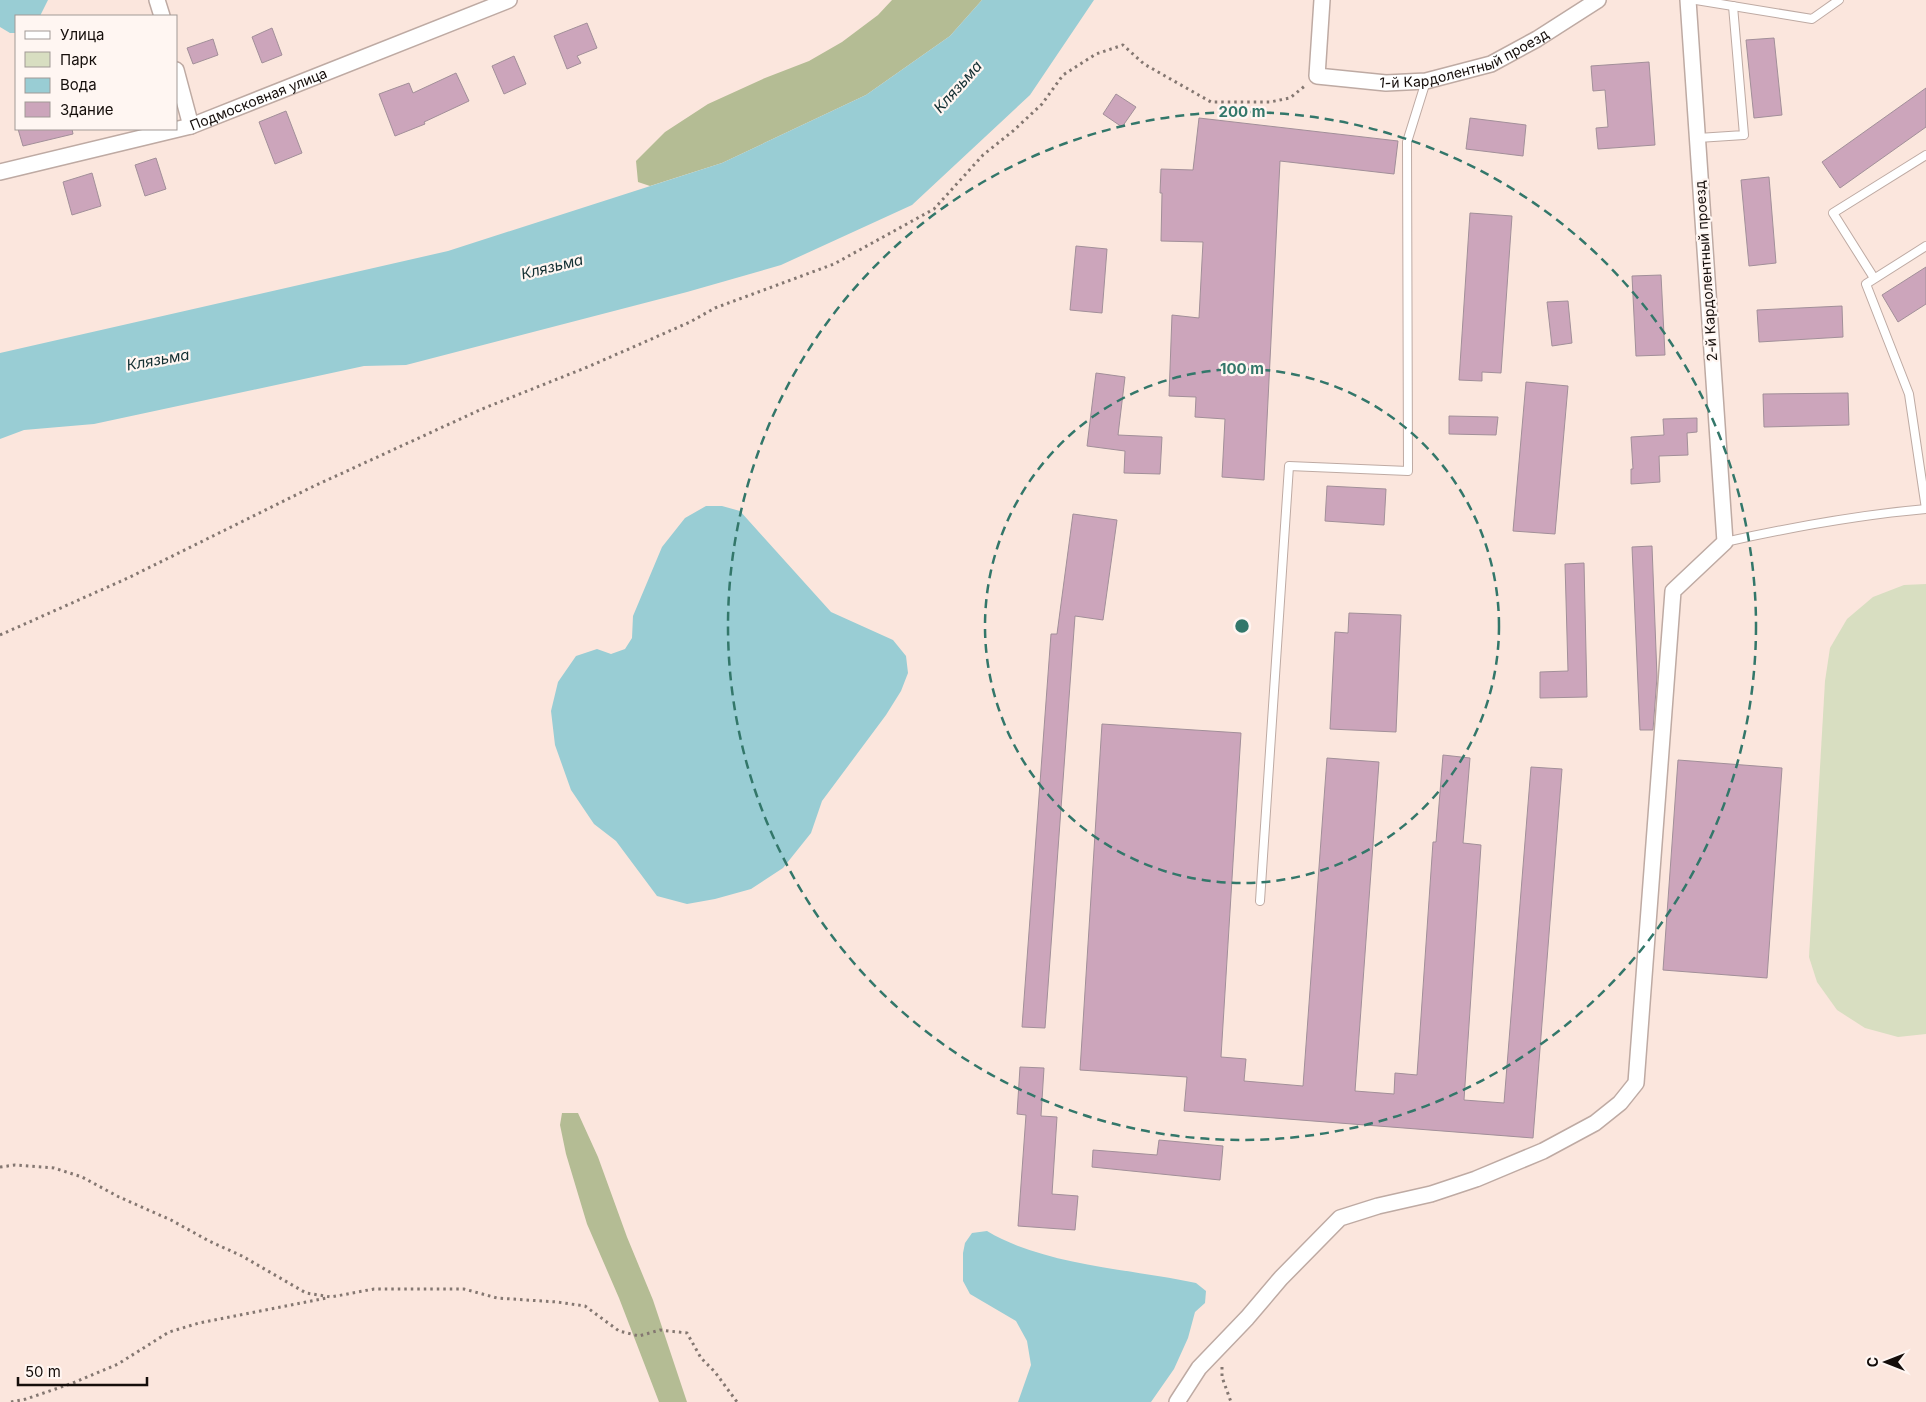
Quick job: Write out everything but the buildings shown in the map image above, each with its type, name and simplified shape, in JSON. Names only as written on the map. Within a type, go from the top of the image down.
[{"type":"street","points":[[158,0],[162,15]]},
{"type":"street","name":"Подмосковная улица","points":[[178,129],[192,126],[509,0]]},
{"type":"street","points":[[1317,76],[1322,0]]},
{"type":"street","name":"1-й Кардолентный проезд","points":[[1317,76],[1386,83],[1426,81],[1491,64],[1537,39],[1598,0]]},
{"type":"street","name":"2-й Кардолентный проезд","points":[[1688,0],[1725,542]]},
{"type":"street","points":[[178,77],[192,126]]},
{"type":"street","name":"Подмосковная улица","points":[[0,172],[175,130]]},
{"type":"street","points":[[1177,1402],[1200,1368],[1281,1278],[1340,1218],[1378,1206],[1431,1194],[1476,1179],[1543,1151],[1595,1123],[1620,1103],[1636,1083],[1673,591],[1725,542]]},
{"type":"lane","points":[[1696,0],[1812,19],[1839,0]]},
{"type":"lane","points":[[1698,138],[1744,134],[1733,6]]},
{"type":"lane","points":[[1260,901],[1289,466],[1408,471],[1407,142],[1426,81]]},
{"type":"lane","points":[[1874,278],[1833,213],[1926,155]]},
{"type":"lane","points":[[1725,542],[1790,527],[1926,509],[1909,394],[1866,284],[1926,246]]},
{"type":"path","points":[[0,635],[128,578],[312,487],[482,409],[608,358],[690,322],[715,308],[834,264],[934,208],[983,155],[1042,104],[1063,75],[1096,54],[1123,45],[1144,64],[1211,102],[1270,102],[1290,98],[1317,76]]},
{"type":"path","points":[[0,1167],[15,1165],[54,1168],[82,1177],[119,1197],[172,1220],[209,1241],[242,1256],[306,1293],[330,1297]]},
{"type":"path","points":[[11,1402],[26,1399],[73,1383],[118,1364],[169,1332],[199,1323],[374,1289],[464,1289],[497,1298],[557,1302],[585,1306],[619,1331],[639,1336],[660,1330],[687,1333],[701,1358],[737,1402]]},
{"type":"path","points":[[1223,1344],[1222,1377],[1231,1402]]},
{"type":"green space","points":[[892,0],[982,0],[950,36],[866,95],[722,163],[650,186],[638,182],[636,161],[665,132],[708,104],[765,78],[809,61],[842,42],[878,15]]},
{"type":"green space","points":[[1926,584],[1926,1034],[1898,1037],[1865,1028],[1837,1010],[1817,982],[1809,957],[1825,681],[1830,648],[1847,619],[1873,597],[1904,585]]},
{"type":"green space","points":[[562,1113],[578,1113],[598,1157],[627,1237],[653,1300],[687,1402],[659,1402],[619,1298],[587,1224],[566,1154],[560,1125]]},
{"type":"water","points":[[0,0],[48,0],[40,15],[15,15],[15,33],[10,33],[0,27]]},
{"type":"water","name":"Клязьма","points":[[982,0],[1094,0],[1030,95],[912,205],[781,265],[687,292],[406,365],[364,366],[94,424],[24,430],[0,439],[0,353],[448,251],[722,163],[866,95],[950,36]]},
{"type":"water","points":[[706,506],[722,506],[740,511],[831,612],[893,640],[906,656],[908,673],[901,691],[886,715],[822,801],[811,833],[783,868],[751,889],[715,899],[687,904],[657,896],[616,841],[594,824],[571,790],[555,745],[551,711],[558,682],[576,656],[597,649],[611,654],[625,649],[632,638],[633,616],[662,547],[685,518]]},
{"type":"water","points":[[987,1231],[1034,1252],[1088,1265],[1196,1283],[1206,1291],[1205,1303],[1195,1312],[1188,1338],[1174,1369],[1151,1402],[1018,1402],[1031,1365],[1027,1341],[1016,1321],[970,1294],[963,1281],[965,1243],[972,1233]]}]
